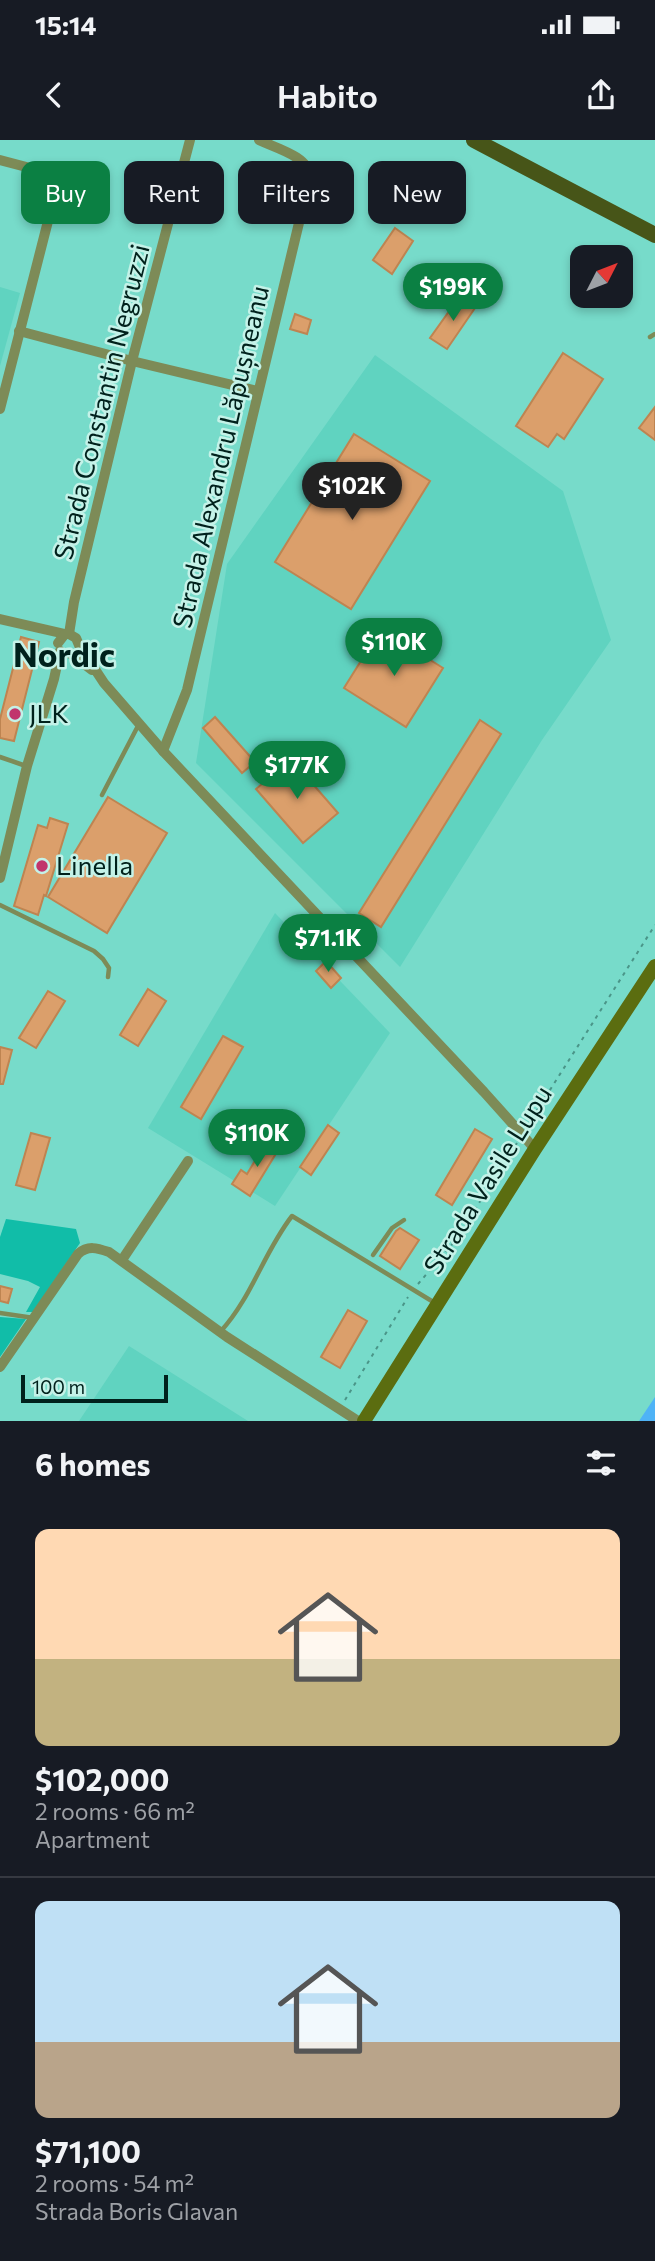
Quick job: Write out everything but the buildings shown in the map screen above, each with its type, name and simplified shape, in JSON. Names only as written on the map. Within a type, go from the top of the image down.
[{"type":"main road","points":[[474,140],[655,235]]},
{"type":"main road","name":"Strada Vasile Lupu","points":[[364,1421],[535,1149],[655,966]]},
{"type":"street","name":"Strada Constantin Negruzzi","points":[[67,634],[132,361],[190,140]]},
{"type":"street","name":"Strada Alexandru Lăpușneanu","points":[[163,751],[187,690],[310,177],[309,170],[295,157],[259,140]]},
{"type":"street","points":[[0,160],[52,174],[56,177],[57,186],[19,331],[3,380],[0,409]]},
{"type":"street","points":[[19,331],[258,391]]},
{"type":"street","points":[[0,619],[76,638],[98,675],[163,751],[535,1149]]},
{"type":"street","points":[[35,628],[98,675]]},
{"type":"street","points":[[0,878],[27,766],[67,634]]},
{"type":"street","points":[[64,651],[79,645]]},
{"type":"street","points":[[122,1260],[188,1161]]},
{"type":"street","points":[[0,1367],[78,1254],[84,1248],[96,1247],[122,1260],[220,1332],[358,1421]]},
{"type":"lane","points":[[102,794],[139,723]]},
{"type":"lane","points":[[0,757],[27,766]]},
{"type":"lane","points":[[0,905],[94,951],[109,968],[108,977]]},
{"type":"lane","points":[[220,1332],[242,1303],[265,1257],[292,1216],[439,1305]]},
{"type":"lane","points":[[373,1255],[392,1228],[404,1220]]},
{"type":"lane","points":[[0,1313],[34,1318]]},
{"type":"path","points":[[339,1409],[414,1290],[455,1241],[655,925]]},
{"type":"shaded area","points":[[0,287],[20,293],[0,366]]},
{"type":"shaded area","points":[[375,355],[563,491],[611,640],[542,740],[400,967],[196,763],[227,564]]},
{"type":"shaded area","points":[[275,913],[390,1033],[275,1206],[148,1128]]},
{"type":"shaded area","points":[[6,1219],[76,1229],[80,1243],[33,1312],[26,1312],[40,1287],[0,1274],[0,1237]]},
{"type":"shaded area","points":[[0,1317],[26,1319],[0,1357]]},
{"type":"shaded area","points":[[129,1346],[248,1421],[79,1421]]},
{"type":"water","points":[[655,1397],[655,1421],[639,1421]]},
{"type":"place","name":"JLK","points":[[15,714]]},
{"type":"place","name":"Linella","points":[[42,866]]},
{"type":"district","name":"Nordic","points":[[64,655]]}]
